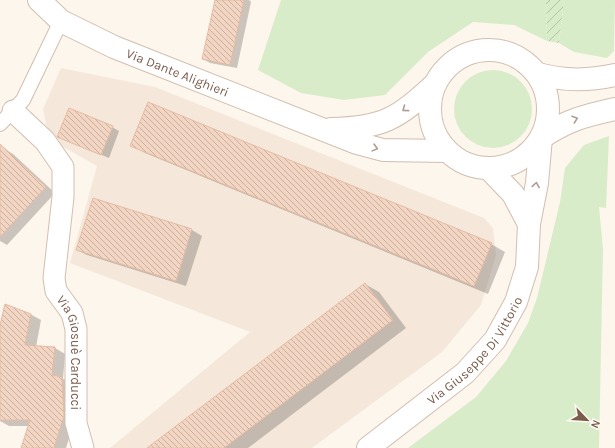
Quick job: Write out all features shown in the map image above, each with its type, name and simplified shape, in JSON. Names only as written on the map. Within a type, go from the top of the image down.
[{"type":"street","name":"Via Dante Alighieri","points":[[39,0],[61,21],[114,47],[357,143],[383,150],[447,151]]},
{"type":"street","points":[[483,49],[504,50],[523,59],[538,74],[547,94],[548,117],[541,138],[532,151],[519,160],[505,166],[490,168],[474,166],[460,161],[447,151],[436,137],[430,120],[430,102],[435,84],[446,67],[463,54],[483,49]]},
{"type":"street","points":[[538,74],[556,79],[583,81],[615,75]]},
{"type":"street","name":"Via Dante Alighieri","points":[[326,130],[356,129],[377,125],[396,116],[414,103],[435,84]]},
{"type":"street","points":[[541,138],[557,127],[574,119],[615,109]]},
{"type":"street","name":"Via Giosuè Carducci","points":[[7,117],[45,141],[64,167],[63,197],[54,278],[56,291],[72,313],[76,329],[76,423],[83,448]]},
{"type":"street","name":"Via Giuseppe Di Vittorio","points":[[368,448],[466,373],[495,340],[516,302],[527,267],[529,224],[537,183],[541,138]]},
{"type":"street","points":[[490,168],[513,194],[529,224]]},
{"type":"lane","name":"Via Giosuè Carducci","points":[[7,117],[23,100],[61,21]]},
{"type":"shaded area","points":[[61,68],[155,87],[484,218],[493,228],[496,255],[481,305],[442,352],[312,448],[110,448],[250,332],[70,263],[97,166],[60,145],[46,125],[43,109]]},
{"type":"green space","points":[[281,0],[546,0],[547,41],[514,25],[473,22],[428,52],[385,95],[344,100],[301,93],[258,70]]},
{"type":"green space","points":[[546,0],[564,0],[559,43],[547,41]]},
{"type":"green space","points":[[564,0],[615,0],[614,51],[607,58],[574,52],[559,43]]},
{"type":"green space","points":[[493,70],[508,73],[521,81],[529,94],[532,109],[529,124],[521,137],[508,145],[493,148],[478,145],[465,137],[457,124],[454,109],[457,94],[465,81],[478,73]]},
{"type":"green space","points":[[609,136],[606,208],[599,207],[603,249],[599,448],[408,448],[476,397],[506,361],[528,323],[537,298],[560,202],[565,168],[584,145]]},
{"type":"building","points":[[215,0],[244,0],[230,65],[202,59]]},
{"type":"building","points":[[148,102],[492,243],[474,286],[130,146]]},
{"type":"building","points":[[69,108],[113,126],[101,155],[57,137]]},
{"type":"building","points":[[0,144],[46,187],[0,237]]},
{"type":"building","points":[[93,198],[192,229],[176,281],[76,250]]},
{"type":"building","points":[[365,283],[393,320],[224,448],[147,448]]},
{"type":"building","points":[[5,304],[31,314],[25,345],[55,347],[52,375],[62,377],[64,416],[54,448],[21,448],[30,420],[0,420],[0,325]]}]
